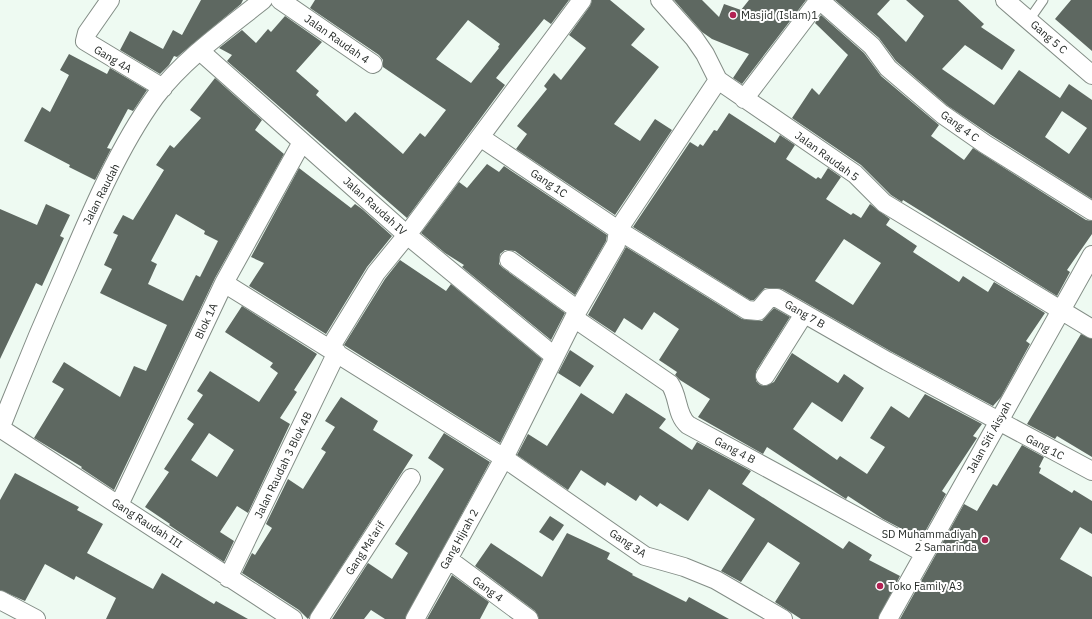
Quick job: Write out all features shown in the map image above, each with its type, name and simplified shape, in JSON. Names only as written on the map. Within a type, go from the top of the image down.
[{"type":"street","name":"Gang 4A","points":[[110,0],[87,33],[85,41],[163,88]]},
{"type":"street","name":"Jalan Raudah","points":[[0,428],[18,381],[89,217],[141,119],[163,88],[200,50],[262,0]]},
{"type":"street","name":"Jalan Raudah 4","points":[[280,0],[373,64]]},
{"type":"street","name":"Jalan Raudah 3 Blok 4B","points":[[228,578],[333,350],[376,273],[407,235],[582,0]]},
{"type":"street","name":"Jalan Raudah 5","points":[[660,0],[694,38],[705,54],[718,80],[855,174],[884,203],[1092,328]]},
{"type":"street","name":"Gang 5 C","points":[[1005,0],[1092,75]]},
{"type":"street","name":"Gang 4 C","points":[[744,99],[816,4],[824,4],[845,20],[872,46],[888,68],[942,114],[985,144],[1092,211]]},
{"type":"street","name":"Jalan Raudah IV","points":[[200,50],[407,235],[554,356]]},
{"type":"street","name":"Gang Hijrah 2","points":[[415,619],[504,458],[554,356],[616,244],[618,230],[718,80]]},
{"type":"street","name":"Gang 1C","points":[[480,137],[618,230]]},
{"type":"street","name":"Blok 1A","points":[[119,505],[224,282],[302,142]]},
{"type":"street","name":"Gang 7 B","points":[[618,230],[747,310],[758,311],[771,297],[777,298],[998,422]]},
{"type":"street","name":"Jalan Siti Aisyah","points":[[888,619],[1092,255]]},
{"type":"street","name":"Gang 4 B","points":[[509,260],[576,314],[670,384],[683,420],[688,425],[924,553]]},
{"type":"street","name":"Gang 3A","points":[[224,282],[504,458],[645,556],[684,567],[716,580],[783,619]]},
{"type":"street","points":[[765,376],[804,314]]},
{"type":"street","name":"Gang 1C","points":[[998,422],[1092,471]]},
{"type":"street","name":"Gang Raudah III","points":[[0,428],[293,619]]},
{"type":"street","name":"Gang Ma'arif","points":[[320,619],[411,478]]},
{"type":"street","name":"Gang 4","points":[[448,559],[529,619]]},
{"type":"street","points":[[0,600],[36,619]]},
{"type":"lane","points":[[1028,20],[1043,0]]},
{"type":"building","points":[[201,0],[243,0],[241,4],[177,57],[174,56],[169,65],[160,74],[120,50],[130,31],[163,49],[173,30],[182,35]]},
{"type":"building","points":[[315,0],[569,0],[551,24],[544,19],[496,78],[505,85],[407,218],[227,61],[232,55],[219,48],[242,30],[256,43],[268,29],[271,32],[285,16],[322,42],[296,71],[319,91],[316,95],[346,122],[355,112],[403,154],[420,133],[425,137],[446,110],[383,67],[383,60],[379,55],[310,8]],"holes":[[[468,20],[500,44],[498,47],[499,48],[471,83],[436,59]]]},
{"type":"building","points":[[592,0],[610,0],[645,29],[631,45],[659,67],[614,124],[640,141],[655,119],[672,130],[615,215],[516,149],[527,134],[517,126],[547,89],[544,86],[554,73],[561,80],[586,48],[569,35],[590,6]]},
{"type":"building","points":[[674,0],[702,0],[719,17],[724,4],[741,10],[749,0],[806,0],[742,84],[733,78],[749,54],[712,39],[702,32]]},
{"type":"building","points":[[835,0],[890,0],[877,14],[906,42],[924,16],[906,0],[958,0],[984,24],[981,27],[1015,50],[1002,70],[965,45],[942,69],[994,105],[1019,70],[1060,98],[1069,84],[1092,100],[1092,199],[948,106],[896,61],[879,38]],"holes":[[[1062,111],[1087,128],[1069,154],[1045,137]]]},
{"type":"building","points":[[1071,0],[1092,0],[1092,51],[1055,19]]},
{"type":"building","points":[[821,15],[864,53],[881,76],[939,125],[931,136],[964,160],[973,148],[1086,220],[1092,221],[1092,234],[1067,270],[1070,272],[1057,296],[903,200],[902,202],[891,195],[861,165],[792,118],[812,88],[819,95],[848,55],[815,23]]},
{"type":"building","points":[[69,54],[107,74],[110,68],[147,90],[133,111],[128,109],[107,148],[111,149],[95,180],[24,141],[42,107],[50,112],[69,75],[60,70]]},
{"type":"building","points":[[215,78],[262,120],[255,130],[284,154],[215,278],[114,490],[81,468],[82,467],[34,438],[64,389],[52,382],[64,362],[120,397],[134,366],[146,371],[167,325],[100,293],[112,269],[104,265],[118,235],[113,233],[123,215],[133,220],[164,170],[156,165],[170,145],[174,148],[201,118],[190,110]],"holes":[[[176,214],[205,231],[204,234],[218,241],[200,277],[196,275],[183,301],[148,284],[157,264],[151,261]]]},
{"type":"building","points":[[729,113],[775,143],[780,135],[795,145],[786,159],[816,179],[818,177],[821,179],[828,168],[841,177],[826,199],[851,215],[853,213],[861,218],[870,204],[890,219],[886,225],[917,246],[913,252],[959,282],[963,276],[988,292],[994,282],[1045,313],[1026,341],[1030,344],[1001,397],[993,406],[892,352],[782,289],[765,288],[754,300],[750,300],[633,227],[690,142],[698,147],[700,144],[703,146],[714,130],[717,131]],"holes":[[[844,239],[881,263],[853,305],[815,281]]]},
{"type":"building","points":[[487,164],[499,172],[504,166],[607,235],[606,241],[575,295],[515,251],[505,250],[500,254],[499,264],[503,268],[565,313],[551,340],[462,267],[464,265],[445,253],[421,233],[459,182],[467,188]]},
{"type":"building","points":[[299,168],[351,208],[355,204],[362,209],[392,236],[367,267],[326,334],[249,286],[264,263],[251,257]]},
{"type":"building","points":[[46,204],[70,215],[60,236],[64,238],[42,286],[36,283],[0,359],[0,209],[37,225]]},
{"type":"building","points":[[626,247],[742,319],[762,321],[774,308],[790,317],[756,371],[756,381],[760,385],[765,386],[774,382],[792,353],[838,383],[844,374],[864,388],[842,422],[812,402],[793,429],[837,460],[840,456],[867,474],[885,447],[870,438],[891,406],[909,418],[925,394],[982,424],[973,436],[977,438],[942,491],[946,494],[921,539],[883,519],[848,496],[846,499],[767,447],[763,454],[698,417],[710,399],[680,380],[675,375],[677,372],[659,360],[679,329],[654,312],[642,330],[624,318],[615,333],[588,315]]},
{"type":"building","points":[[400,260],[446,291],[451,284],[542,359],[500,443],[344,345],[385,279]]},
{"type":"building","points":[[242,306],[317,354],[294,390],[297,392],[280,418],[290,424],[248,513],[237,506],[220,532],[234,541],[224,562],[145,507],[169,472],[164,469],[194,424],[187,419],[203,395],[197,391],[210,371],[259,402],[278,373],[270,367],[273,363],[225,332]],"holes":[[[209,433],[234,450],[217,477],[191,460]]]},
{"type":"building","points":[[1081,334],[1092,339],[1092,457],[1057,436],[1055,439],[1027,424]]},
{"type":"building","points":[[570,350],[594,366],[580,387],[558,373]]},
{"type":"building","points":[[581,393],[613,414],[626,393],[666,419],[659,428],[692,450],[697,442],[751,471],[742,484],[843,549],[849,541],[872,555],[869,560],[900,576],[878,619],[801,619],[775,602],[800,563],[768,542],[741,582],[721,571],[755,519],[709,489],[688,521],[660,503],[657,507],[640,495],[636,501],[607,482],[605,486],[581,470],[568,490],[517,455],[528,434],[547,446]]},
{"type":"building","points":[[341,397],[378,421],[373,430],[413,455],[308,619],[299,610],[242,573],[252,553],[255,555],[272,528],[266,524],[288,479],[303,489],[326,452],[321,449],[335,427],[325,421]]},
{"type":"building","points":[[444,433],[490,462],[405,619],[385,619],[371,610],[364,619],[332,619],[368,563],[392,579],[408,553],[395,544],[444,469],[428,458]]},
{"type":"building","name":"SD Muhammadiyah 2 Samarinda","points":[[1022,445],[1044,457],[1039,467],[1041,468],[1039,473],[1072,493],[1074,490],[1092,501],[1092,534],[1080,527],[1060,559],[1092,577],[1092,619],[900,619],[964,504],[977,511],[993,484],[997,486]]},
{"type":"building","points":[[15,473],[79,507],[77,510],[103,524],[87,553],[153,589],[162,573],[214,604],[216,601],[248,619],[106,619],[116,598],[76,576],[74,580],[45,564],[25,601],[0,590],[0,500]]},
{"type":"building","points":[[550,516],[564,525],[553,541],[539,532]]},
{"type":"building","points":[[567,533],[610,553],[607,559],[633,574],[632,575],[686,602],[689,597],[729,619],[539,619],[535,611],[475,566],[491,543],[542,577]]},
{"type":"building","points":[[452,575],[489,602],[480,619],[427,619]]},
{"type":"place","name":"Masjid (Islam)1","points":[[733,15]]},
{"type":"place","name":"SD Muhammadiyah 2 Samarinda","points":[[985,540]]},
{"type":"place","name":"Toko Family A3","points":[[880,586]]}]
